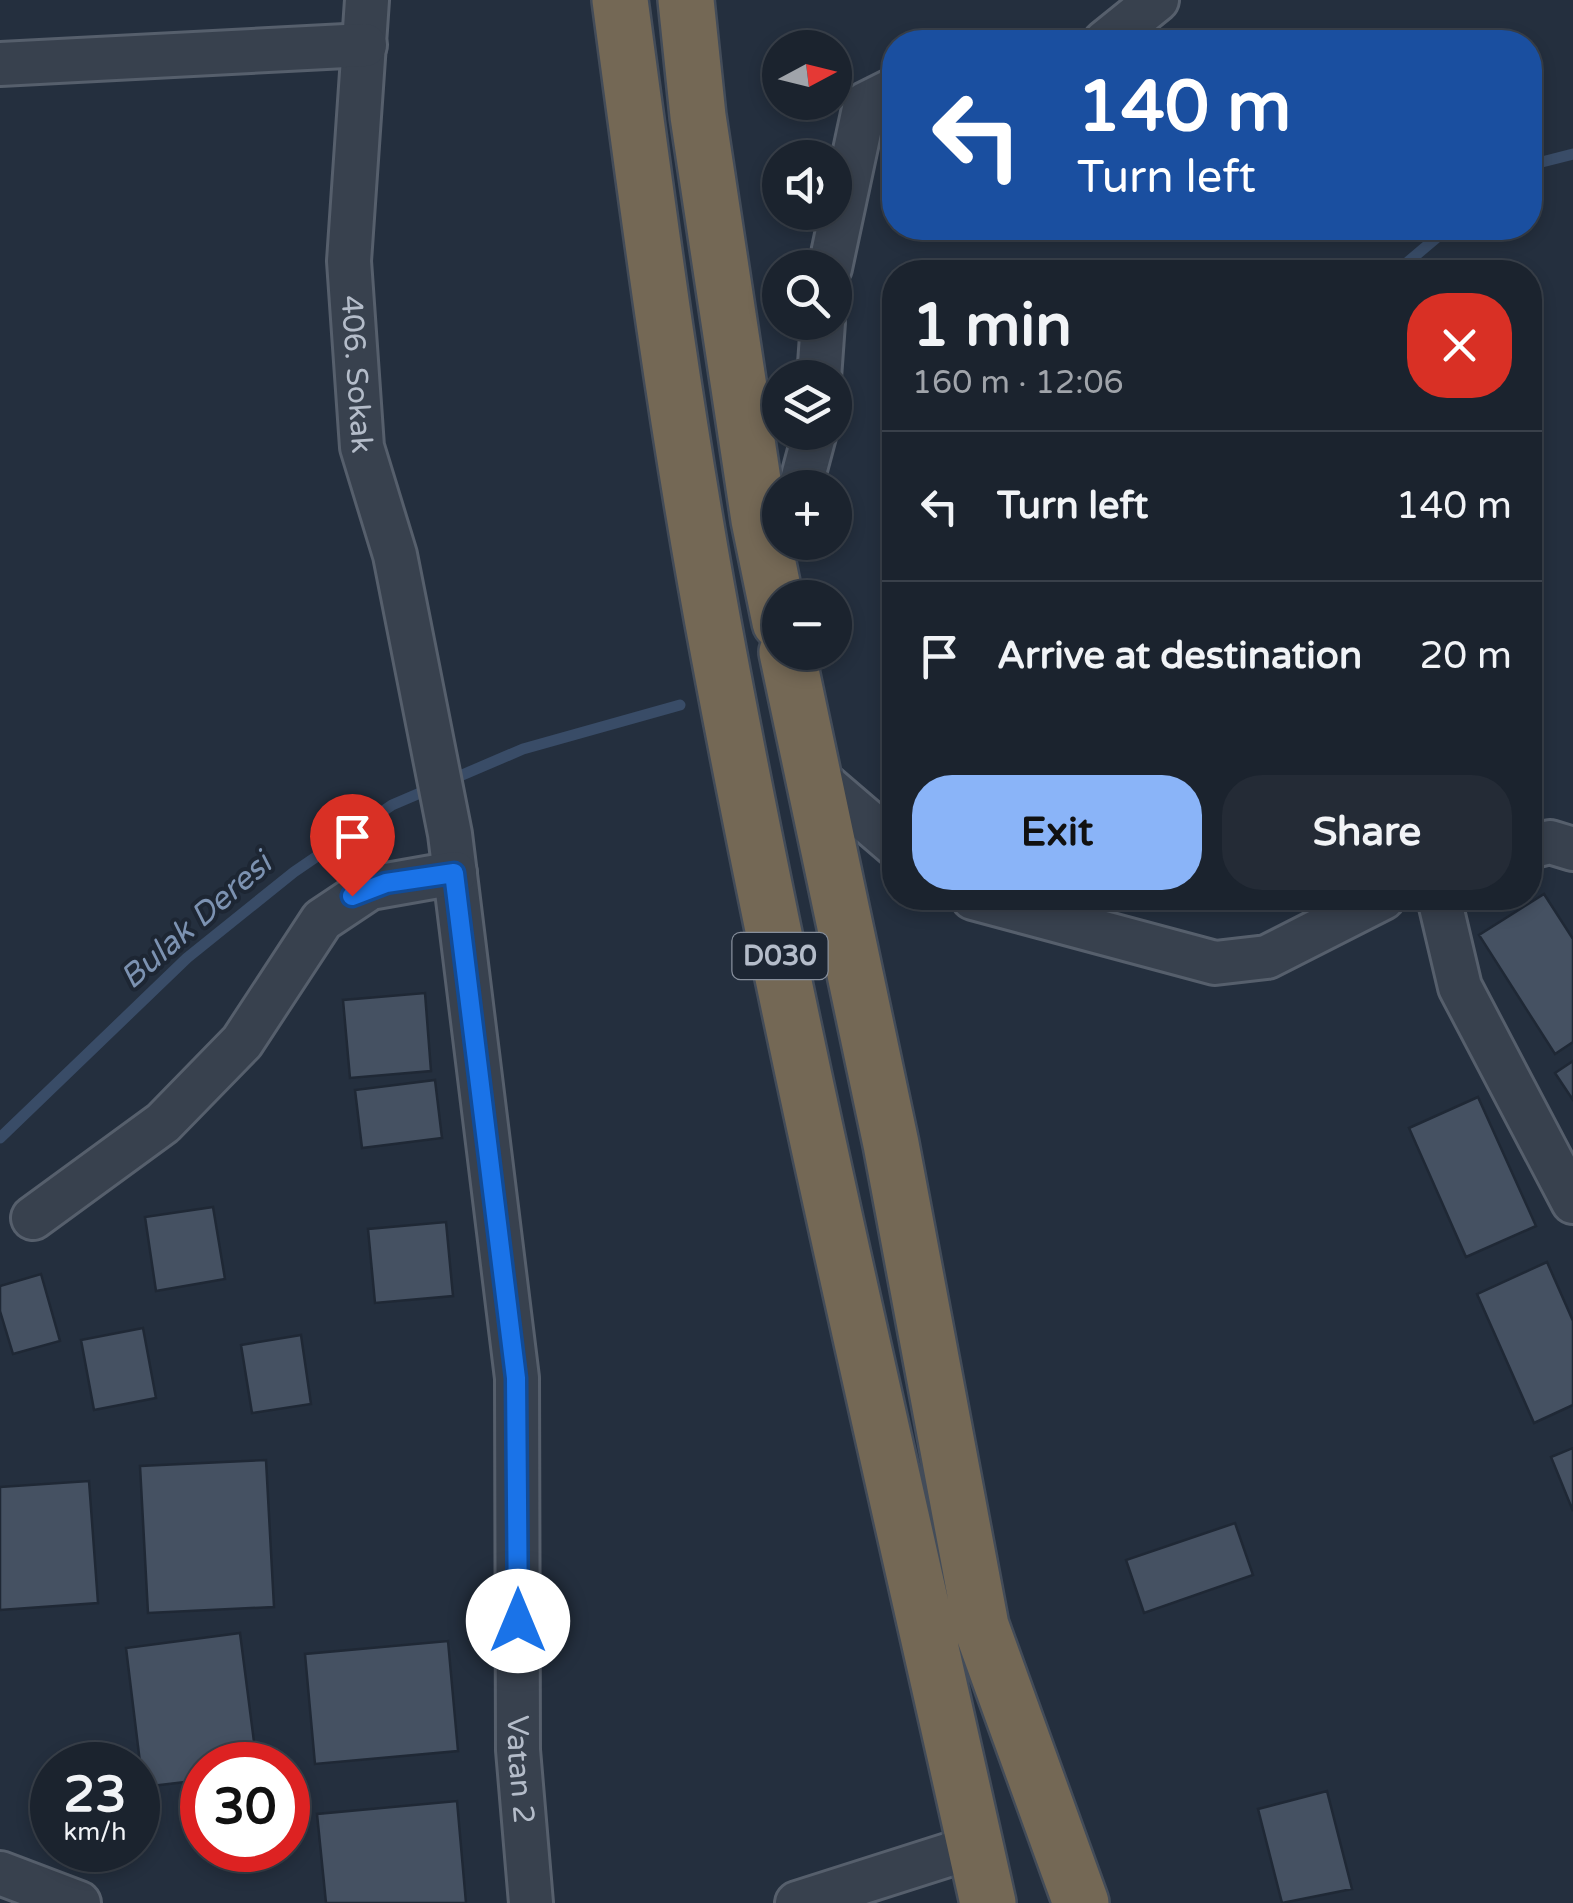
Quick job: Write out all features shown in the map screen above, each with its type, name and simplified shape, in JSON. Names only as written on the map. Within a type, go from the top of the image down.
[{"type":"highway","name":"D030","points":[[620,0],[682,442],[719,656],[785,982],[988,1903]]},
{"type":"highway","points":[[686,0],[698,116],[778,580]]},
{"type":"highway","name":"D030","points":[[790,670],[891,1144],[981,1626],[1081,1903]]},
{"type":"street","name":"406. Sokak","points":[[367,0],[349,261],[362,447],[394,555],[434,741]]},
{"type":"street","points":[[1120,30],[1156,0]]},
{"type":"street","points":[[0,64],[365,45]]},
{"type":"street","points":[[834,250],[865,104],[882,96]]},
{"type":"street","name":"Vatan 2","points":[[434,741],[452,854],[516,1378],[518,1750],[531,1903]]},
{"type":"street","points":[[810,772],[882,834]]},
{"type":"street","points":[[1542,844],[1550,842],[1573,849]]},
{"type":"street","points":[[34,1218],[163,1123],[229,1056],[322,920],[370,888],[452,854]]},
{"type":"street","points":[[1017,910],[1215,964],[1267,957],[1359,910]]},
{"type":"street","points":[[1442,910],[1460,986],[1573,1202]]},
{"type":"street","points":[[797,1903],[976,1846]]},
{"type":"street","points":[[0,1872],[79,1903]]},
{"type":"building","points":[[1542,895],[1573,939],[1573,1042],[1555,1054],[1479,935],[1519,910],[1542,910]]},
{"type":"building","points":[[425,993],[431,1071],[350,1078],[343,1000]]},
{"type":"building","points":[[1573,1061],[1573,1100],[1555,1073]]},
{"type":"building","points":[[435,1080],[442,1138],[362,1148],[355,1090]]},
{"type":"building","points":[[1478,1097],[1536,1226],[1466,1257],[1409,1128]]},
{"type":"building","points":[[213,1207],[225,1279],[156,1291],[145,1217]]},
{"type":"building","points":[[446,1222],[453,1296],[375,1303],[368,1229]]},
{"type":"building","points":[[1547,1262],[1573,1321],[1573,1405],[1534,1423],[1477,1294]]},
{"type":"building","points":[[41,1274],[60,1341],[13,1354],[0,1311],[0,1286]]},
{"type":"building","points":[[143,1328],[156,1398],[94,1410],[81,1340]]},
{"type":"building","points":[[301,1335],[311,1404],[252,1413],[241,1345]]},
{"type":"building","points":[[1573,1448],[1573,1511],[1551,1457]]},
{"type":"building","points":[[266,1460],[274,1607],[148,1613],[140,1466]]},
{"type":"building","points":[[89,1481],[98,1603],[0,1610],[0,1487]]},
{"type":"building","points":[[1235,1523],[1253,1575],[1144,1613],[1126,1560]]},
{"type":"building","points":[[240,1633],[254,1742],[180,1742],[180,1783],[160,1785],[160,1742],[137,1742],[126,1648]]},
{"type":"building","points":[[448,1641],[458,1751],[315,1764],[305,1654]]},
{"type":"building","points":[[1327,1791],[1352,1889],[1282,1903],[1258,1809]]},
{"type":"building","points":[[457,1801],[466,1903],[326,1903],[317,1814]]},
{"type":"waterway","name":"Bulak Deresi","points":[[1542,162],[1573,154]]},
{"type":"waterway","name":"Bulak Deresi","points":[[1410,260],[1434,240]]},
{"type":"waterway","name":"Bulak Deresi","points":[[0,1138],[187,958],[294,872],[392,805],[523,749],[680,705]]},
{"type":"route","points":[[352,896],[386,883],[454,873],[516,1378],[518,1621]]}]
